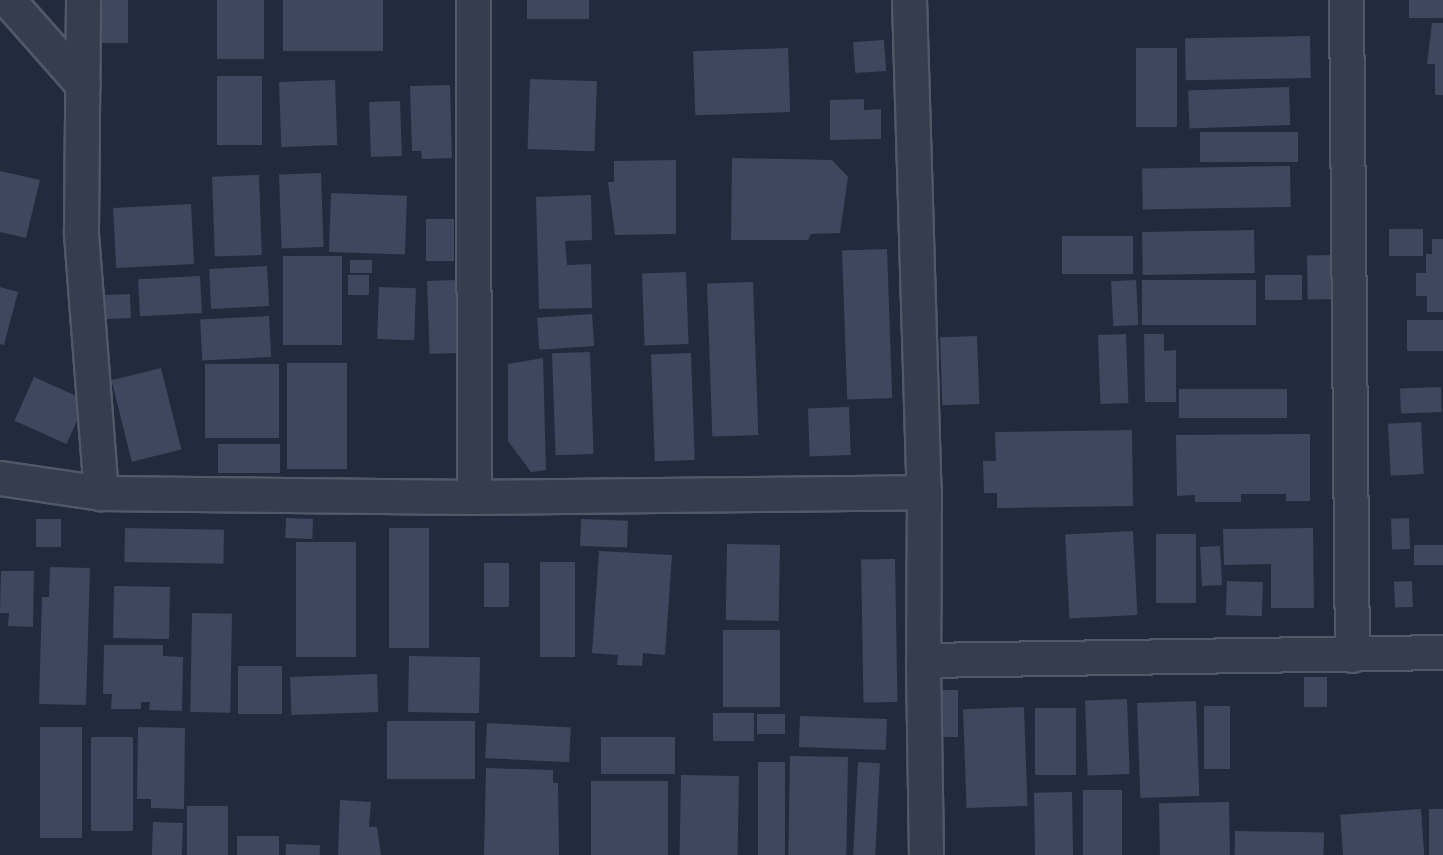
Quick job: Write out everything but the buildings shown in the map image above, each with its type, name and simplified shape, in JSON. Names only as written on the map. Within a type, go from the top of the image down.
[{"type":"street","points":[[8,0],[83,85]]},
{"type":"street","points":[[83,0],[81,234],[101,493]]},
{"type":"street","points":[[473,0],[474,496]]},
{"type":"street","points":[[909,0],[924,492],[923,660],[926,855]]},
{"type":"street","points":[[1346,0],[1352,655]]},
{"type":"street","points":[[0,478],[101,493],[474,496],[924,492]]},
{"type":"street","points":[[923,660],[1443,652]]}]
